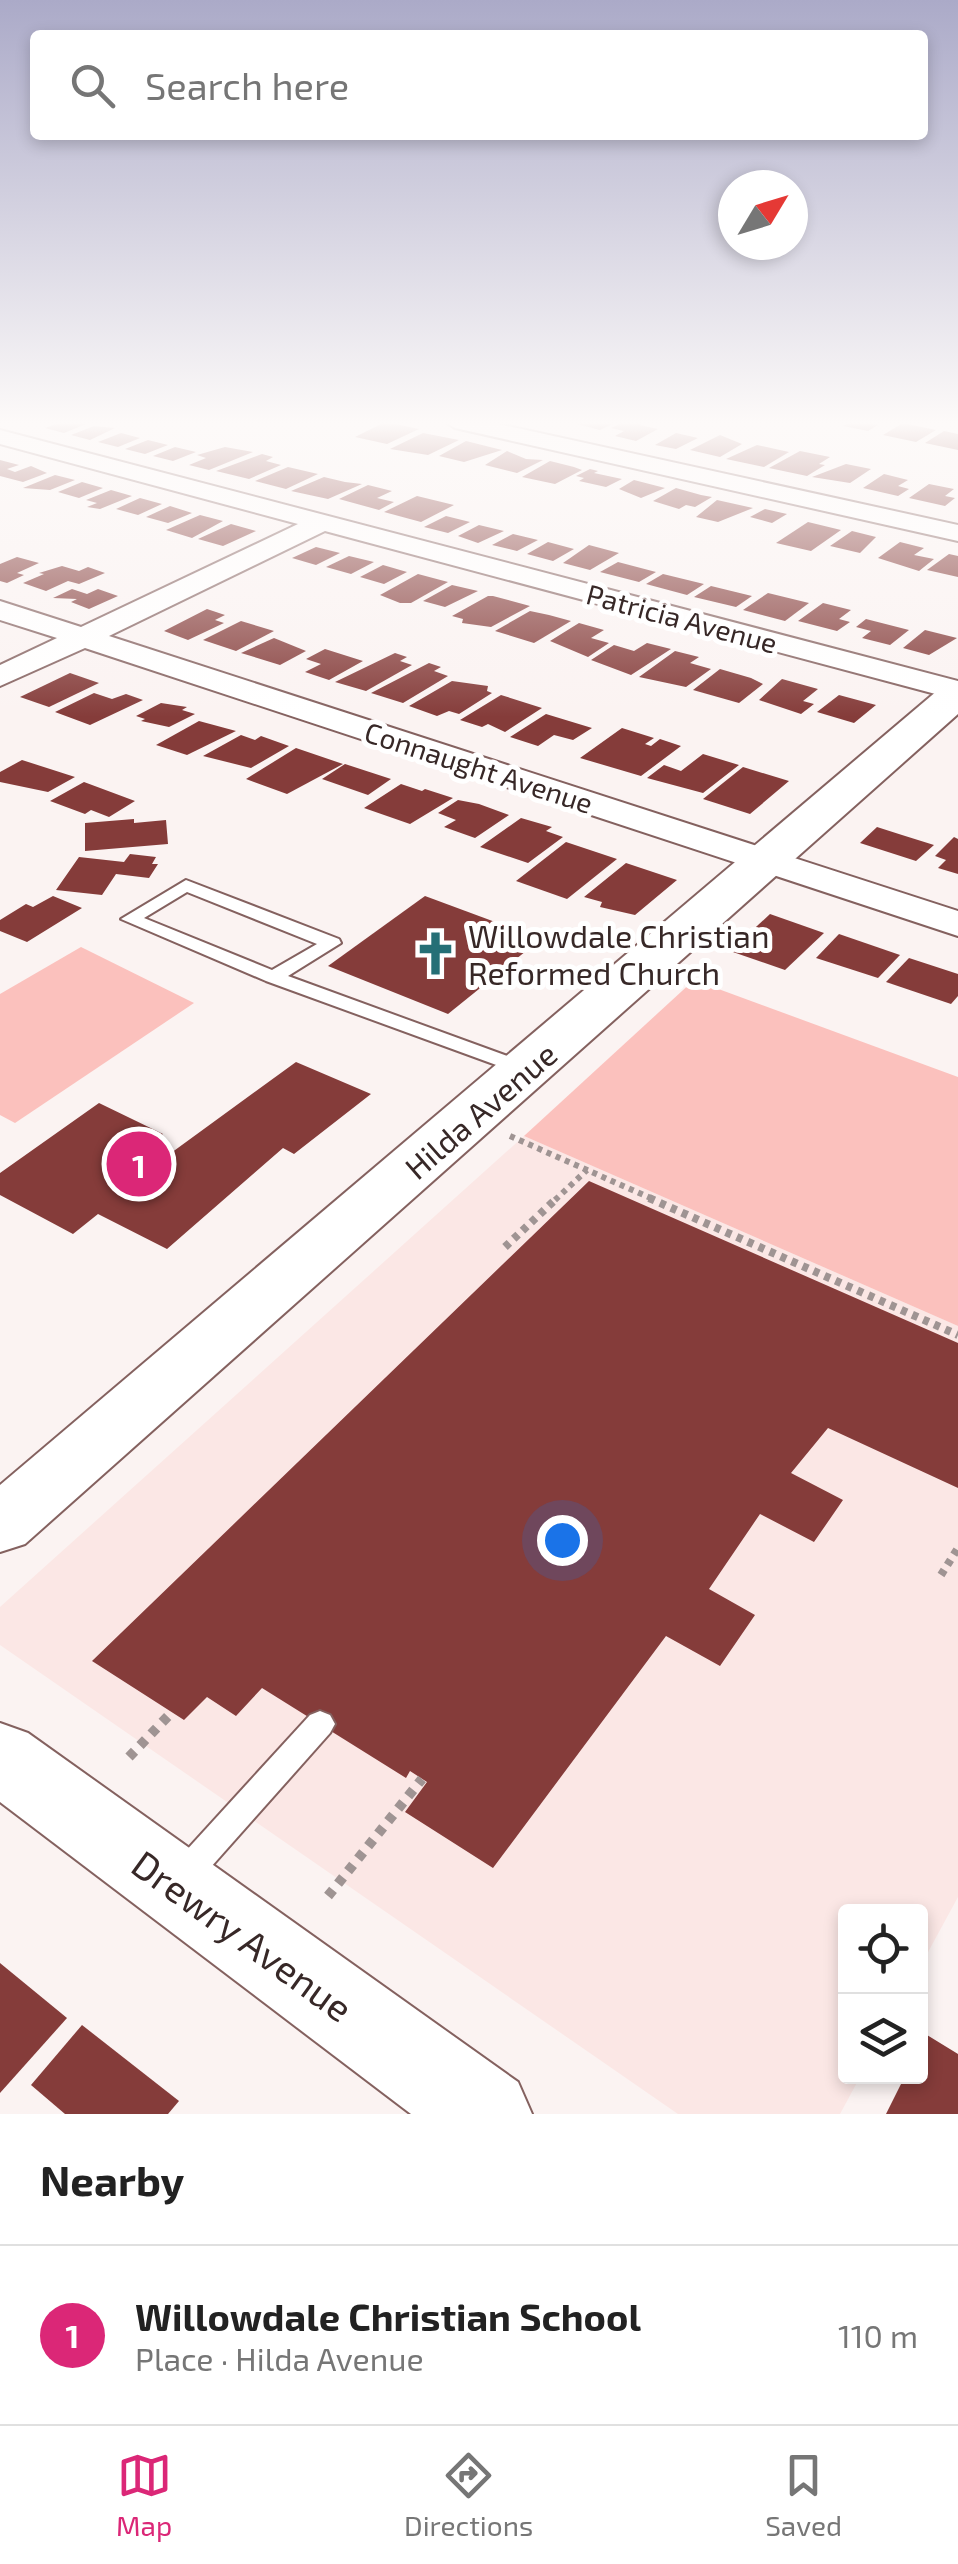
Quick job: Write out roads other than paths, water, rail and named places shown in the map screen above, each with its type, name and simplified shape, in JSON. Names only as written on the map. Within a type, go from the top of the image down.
[{"type":"street","name":"Patricia Avenue","points":[[308,520],[958,692]]},
{"type":"street","points":[[898,520],[958,533]]},
{"type":"street","points":[[0,677],[320,523]]},
{"type":"street","name":"Connaught Avenue","points":[[0,610],[958,924]]},
{"type":"street","name":"Hilda Avenue","points":[[0,1525],[958,692]]},
{"type":"street","name":"Drewry Avenue","points":[[0,1757],[484,2114]]},
{"type":"lane","points":[[273,977],[332,943],[186,886],[130,918],[273,977],[527,1070]]},
{"type":"lane","points":[[175,1886],[320,1724]]},
{"type":"place","name":"Willowdale Christian Reformed Church","points":[[435,953]]},
{"type":"place","name":"Willowdale Christian School","points":[[139,1164]]}]
